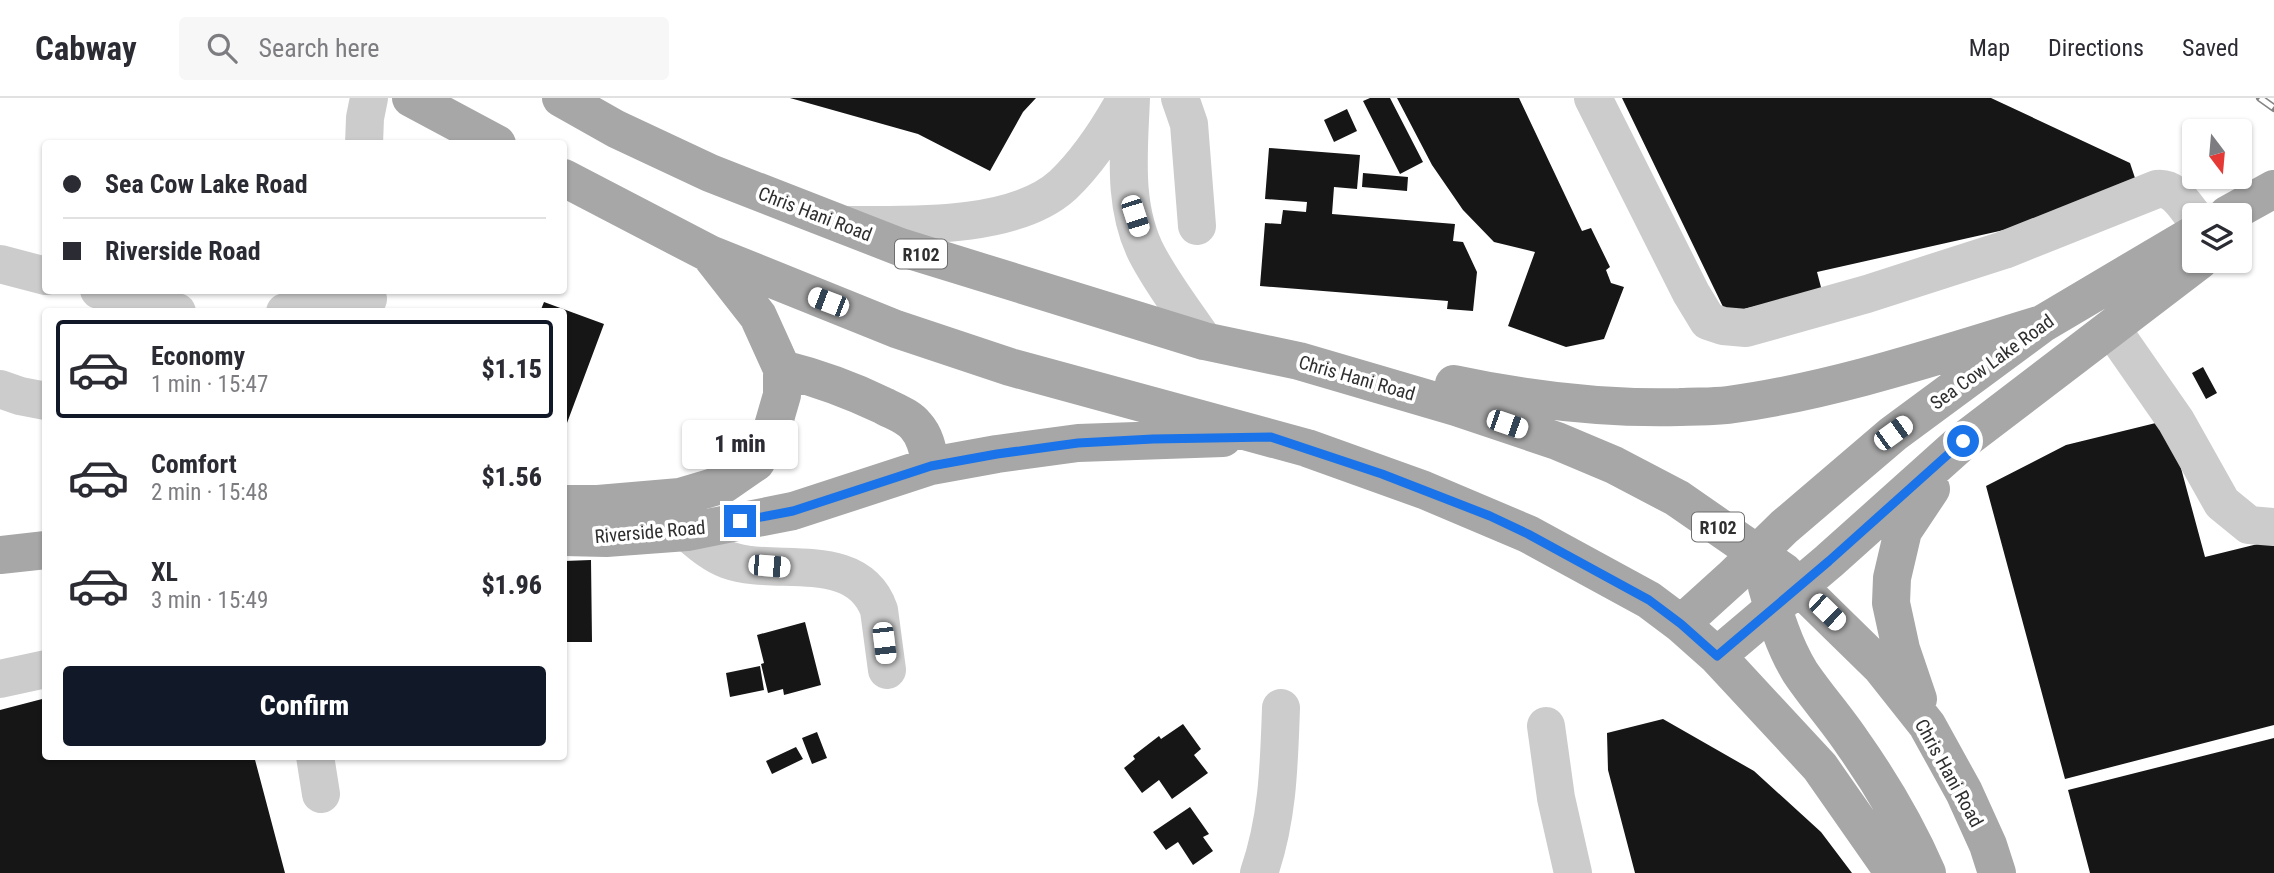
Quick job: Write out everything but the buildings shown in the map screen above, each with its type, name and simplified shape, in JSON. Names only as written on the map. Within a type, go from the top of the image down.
[{"type":"main road","points":[[411,98],[489,140]]},
{"type":"main road","name":"Chris Hani Road","points":[[561,98],[616,129],[710,173],[913,252],[1204,341],[1299,361],[1457,407],[1557,441],[1614,465],[1677,498],[1758,553]]},
{"type":"main road","points":[[567,180],[710,254],[896,329],[1010,367],[1271,437],[1374,471],[1515,528],[1649,600],[1717,656],[1820,767],[1894,873]]},
{"type":"main road","points":[[2249,203],[2274,189]]},
{"type":"main road","points":[[2252,217],[2274,198]]},
{"type":"main road","name":"Sea Cow Lake Road","points":[[1681,624],[1784,527],[1893,433],[2042,324],[2182,241]]},
{"type":"main road","name":"Riverside Road","points":[[567,504],[680,497],[724,484],[756,461],[771,433],[782,395],[782,369],[758,316],[710,254]]},
{"type":"main road","points":[[1717,656],[1963,441],[2184,273]]},
{"type":"main road","points":[[1299,361],[1431,379],[1517,397],[1587,406],[1725,405],[1788,396],[1908,365],[2042,324]]},
{"type":"main road","points":[[782,369],[820,379],[906,417],[917,427],[925,440],[931,466]]},
{"type":"main road","name":"Riverside Road","points":[[567,537],[606,538],[687,532],[793,511],[931,466],[997,454],[1078,443],[1271,437]]},
{"type":"main road","points":[[1927,725],[1901,649],[1891,603],[1892,578],[1903,531],[1963,441]]},
{"type":"main road","points":[[0,555],[42,550]]},
{"type":"main road","points":[[1758,553],[1786,596],[1784,641],[1800,672],[1852,741],[1885,791],[1914,842],[1927,873]]},
{"type":"main road","name":"Chris Hani Road","points":[[1786,596],[1881,667],[1927,725],[1964,792],[1988,845],[1997,873]]},
{"type":"street","points":[[364,140],[369,98]]},
{"type":"street","points":[[844,225],[911,225],[961,221],[1002,215],[1036,201],[1062,186],[1086,159],[1129,98]]},
{"type":"street","points":[[1129,98],[1128,175],[1135,216],[1147,254],[1204,341]]},
{"type":"street","points":[[1180,98],[1189,124],[1197,226]]},
{"type":"street","points":[[1593,98],[1691,293],[1708,321],[1723,326],[1746,328],[1867,294],[2004,250],[2157,189],[2170,190],[2182,204]]},
{"type":"street","points":[[0,264],[42,275]]},
{"type":"street","points":[[113,294],[163,308]]},
{"type":"street","points":[[313,308],[368,300]]},
{"type":"street","points":[[2112,329],[2176,421],[2222,503],[2249,525],[2274,527]]},
{"type":"street","points":[[0,389],[42,400]]},
{"type":"street","points":[[687,532],[729,561],[812,567],[846,575],[854,580],[876,602],[887,670]]},
{"type":"street","points":[[0,679],[42,670]]},
{"type":"street","points":[[1259,873],[1269,842],[1278,786],[1281,708]]},
{"type":"street","points":[[1546,726],[1556,798],[1573,873]]},
{"type":"street","points":[[316,760],[321,794]]},
{"type":"railway","points":[[2260,98],[2274,108]]},
{"type":"route","points":[[740,521],[793,511],[931,466],[997,454],[1078,443],[1271,437],[1382,474],[1490,516],[1528,534],[1649,600],[1717,656],[1829,561],[1963,441]]}]
